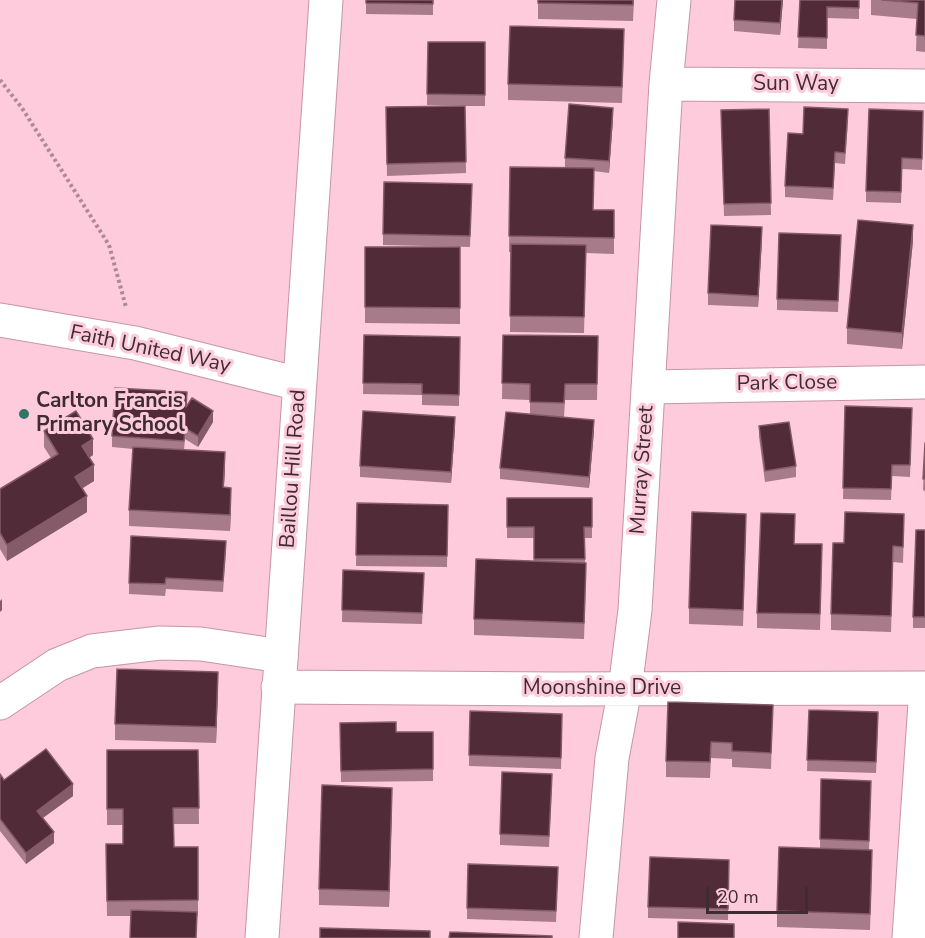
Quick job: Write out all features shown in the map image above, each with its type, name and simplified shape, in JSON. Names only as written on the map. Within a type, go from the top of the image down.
[{"type":"street","name":"Baillou Hill Road","points":[[262,938],[326,0]]},
{"type":"street","name":"Murray Street","points":[[596,938],[612,758],[625,689],[635,610],[666,84],[674,0]]},
{"type":"street","name":"Sun Way","points":[[666,84],[925,86]]},
{"type":"street","name":"Faith United Way","points":[[0,320],[135,343],[300,384]]},
{"type":"street","name":"Park Close","points":[[648,387],[925,381]]},
{"type":"street","name":"Moonshine Drive","points":[[0,704],[57,664],[92,651],[160,643],[201,644],[280,671],[625,689],[925,688]]},
{"type":"street","points":[[909,938],[925,703]]},
{"type":"path","points":[[0,80],[22,108],[109,245],[135,343]]},
{"type":"building","points":[[366,0],[433,0],[433,4],[366,3]]},
{"type":"building","points":[[538,0],[633,0],[633,5],[538,3]]},
{"type":"building","points":[[735,0],[782,0],[780,23],[734,20]]},
{"type":"building","points":[[800,0],[859,0],[859,8],[827,7],[827,38],[798,37]]},
{"type":"building","points":[[882,0],[925,0],[925,36],[916,35],[918,3]]},
{"type":"building","points":[[510,26],[624,29],[622,87],[508,84]]},
{"type":"building","points":[[428,42],[485,42],[485,95],[427,94]]},
{"type":"building","points":[[569,104],[613,108],[609,161],[565,158]]},
{"type":"building","points":[[465,106],[466,162],[387,164],[386,107]]},
{"type":"building","points":[[804,107],[848,109],[845,153],[835,152],[833,188],[785,186],[788,133],[803,134]]},
{"type":"building","points":[[769,109],[771,203],[724,204],[721,110]]},
{"type":"building","points":[[869,109],[923,111],[922,159],[902,158],[901,192],[866,191]]},
{"type":"building","points":[[510,167],[594,168],[593,210],[614,210],[614,238],[509,236]]},
{"type":"building","points":[[384,182],[472,184],[470,236],[383,234]]},
{"type":"building","points":[[858,220],[913,225],[902,333],[847,328]]},
{"type":"building","points":[[711,225],[762,227],[758,296],[708,293]]},
{"type":"building","points":[[779,233],[841,235],[838,301],[777,299]]},
{"type":"building","points":[[511,244],[586,245],[584,317],[510,316]]},
{"type":"building","points":[[365,247],[460,247],[460,308],[365,307]]},
{"type":"building","points":[[364,335],[460,337],[459,395],[422,394],[422,384],[363,383]]},
{"type":"building","points":[[503,335],[598,336],[597,384],[565,384],[564,403],[530,402],[530,384],[502,383]]},
{"type":"building","points":[[115,388],[187,392],[186,407],[192,398],[213,411],[198,436],[185,428],[184,441],[112,436]]},
{"type":"building","points":[[845,406],[912,408],[910,465],[892,465],[891,489],[843,488]]},
{"type":"building","points":[[76,411],[93,439],[82,446],[94,465],[75,477],[87,496],[7,545],[0,533],[0,489],[58,454],[44,431]]},
{"type":"building","points":[[363,411],[455,417],[451,472],[360,466]]},
{"type":"building","points":[[506,412],[594,420],[589,477],[500,468]]},
{"type":"building","points":[[789,422],[796,466],[765,471],[759,426]]},
{"type":"building","points":[[925,443],[925,479],[923,479]]},
{"type":"building","points":[[133,447],[225,452],[223,487],[231,488],[230,515],[129,510]]},
{"type":"building","points":[[507,498],[592,498],[592,527],[584,527],[585,559],[534,559],[534,527],[507,527]]},
{"type":"building","points":[[357,503],[448,505],[447,556],[356,555]]},
{"type":"building","points":[[692,512],[746,514],[743,610],[689,608]]},
{"type":"building","points":[[845,512],[904,514],[903,547],[893,546],[891,616],[831,614],[833,543],[844,543]]},
{"type":"building","points":[[761,513],[795,514],[794,544],[822,544],[820,614],[757,613]]},
{"type":"building","points":[[916,530],[925,530],[925,617],[913,617]]},
{"type":"building","points":[[131,536],[226,541],[223,581],[166,578],[165,584],[129,583]]},
{"type":"building","points":[[476,559],[586,563],[584,623],[474,619]]},
{"type":"building","points":[[343,570],[424,573],[422,613],[342,610]]},
{"type":"building","points":[[117,669],[218,672],[216,727],[115,724]]},
{"type":"building","points":[[668,702],[773,705],[771,753],[732,751],[732,743],[711,742],[710,762],[666,761]]},
{"type":"building","points":[[809,710],[878,712],[876,762],[807,760]]},
{"type":"building","points":[[470,711],[562,714],[561,758],[469,755]]},
{"type":"building","points":[[396,722],[396,732],[433,732],[433,769],[341,771],[340,723]]},
{"type":"building","points":[[46,749],[73,784],[37,811],[54,832],[26,853],[0,819],[0,774],[4,780]]},
{"type":"building","points":[[107,750],[198,750],[199,808],[173,808],[174,847],[198,847],[198,900],[107,901],[106,844],[123,844],[123,809],[107,809]]},
{"type":"building","points":[[502,772],[552,774],[549,836],[500,834]]},
{"type":"building","points":[[821,779],[871,781],[869,841],[820,839]]},
{"type":"building","points":[[322,785],[392,788],[389,891],[319,889]]},
{"type":"building","points":[[779,847],[872,850],[870,914],[777,911]]},
{"type":"building","points":[[650,857],[729,860],[728,909],[648,907]]},
{"type":"building","points":[[468,864],[558,867],[556,911],[467,908]]},
{"type":"building","points":[[131,910],[197,912],[196,938],[130,938]]},
{"type":"building","points":[[678,922],[734,924],[734,938],[678,938]]},
{"type":"building","points":[[320,928],[430,931],[430,938],[320,938]]},
{"type":"building","points":[[450,932],[552,936],[552,938],[449,938]]},
{"type":"place","name":"Carlton Francis Primary School","points":[[24,414]]}]
